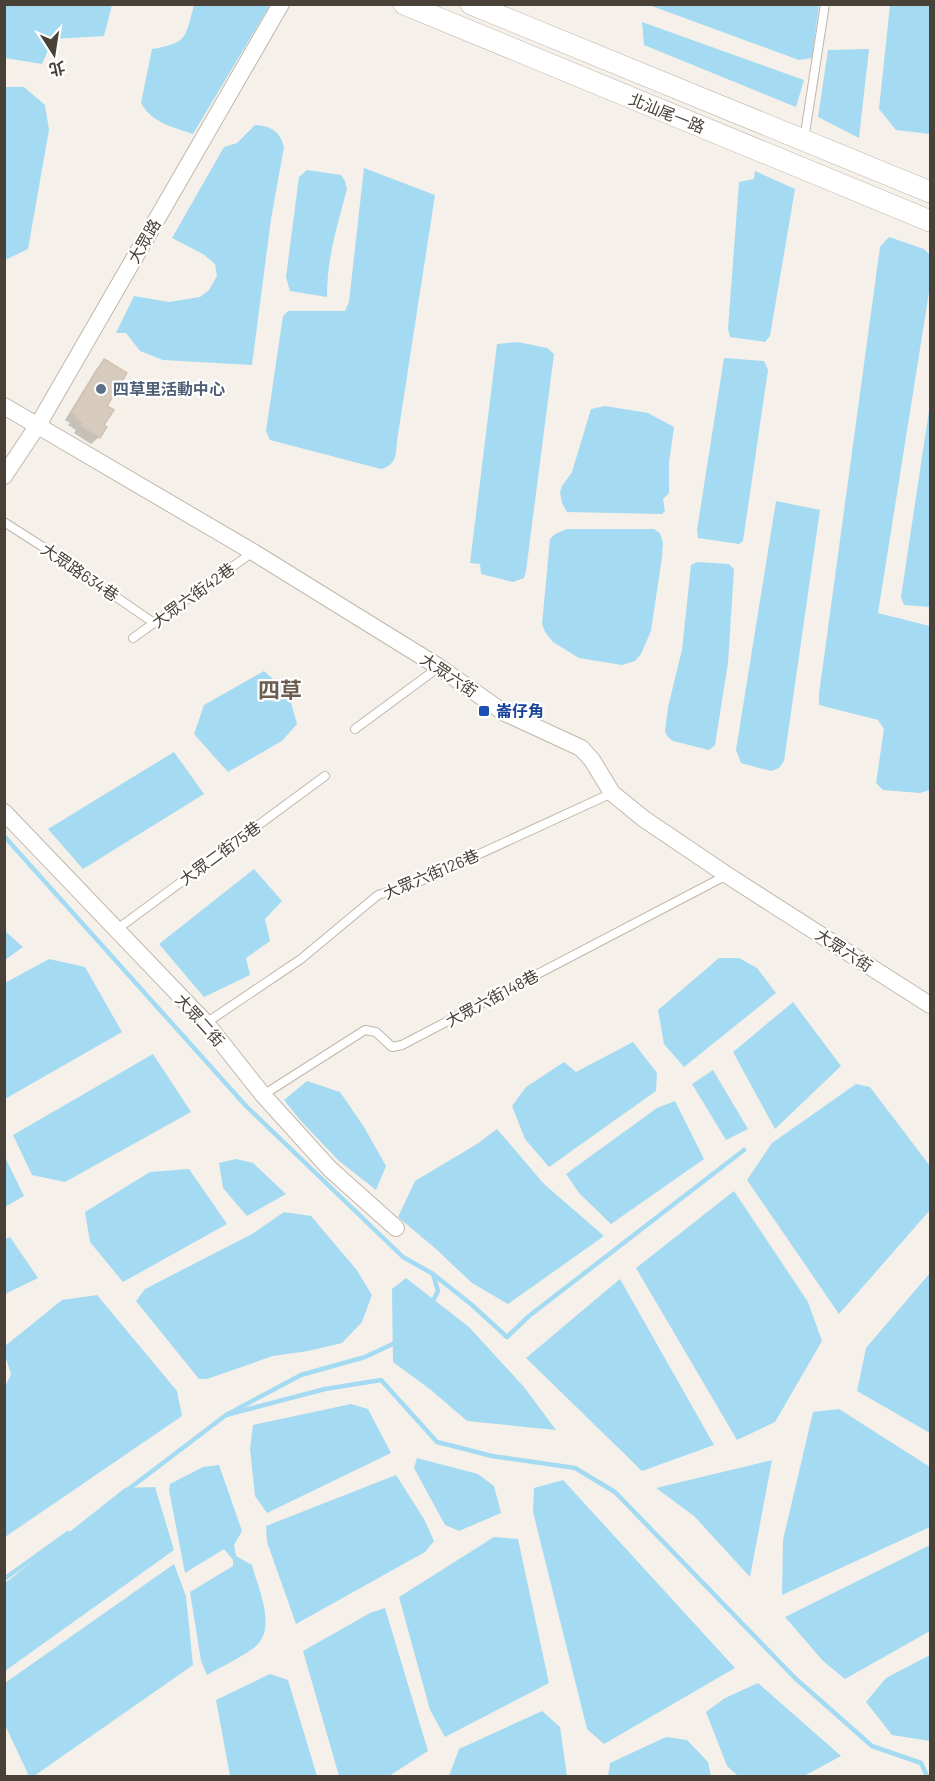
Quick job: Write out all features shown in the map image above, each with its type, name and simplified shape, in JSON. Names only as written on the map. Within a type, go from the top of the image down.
[{"type":"street","name":"大眾路","points":[[4,476],[38,425],[281,4]]},
{"type":"street","name":"北汕尾一路","points":[[404,4],[930,219]]},
{"type":"street","name":"北汕尾一路","points":[[473,6],[930,192]]},
{"type":"street","points":[[465,30],[473,6]]},
{"type":"street","points":[[689,122],[699,97]]},
{"type":"street","name":"大眾六街","points":[[4,406],[254,552],[439,667],[503,712],[580,748],[592,760],[612,793],[644,819],[930,1005]]},
{"type":"street","name":"大眾二街","points":[[4,812],[206,1023],[262,1095],[330,1169],[396,1228]]},
{"type":"lane","points":[[804,140],[825,4]]},
{"type":"lane","name":"大眾路634巷","points":[[4,522],[154,623]]},
{"type":"lane","name":"大眾六街42巷","points":[[133,638],[254,552]]},
{"type":"lane","points":[[355,729],[439,667]]},
{"type":"lane","name":"大眾二街75巷","points":[[116,930],[325,776]]},
{"type":"lane","name":"大眾六街126巷","points":[[206,1023],[301,959],[378,895],[414,884],[612,793]]},
{"type":"lane","name":"大眾六街148巷","points":[[262,1095],[365,1030],[376,1032],[392,1047],[402,1045],[727,875]]},
{"type":"water","points":[[4,5],[112,5],[104,36],[53,39],[42,64],[5,58]]},
{"type":"water","points":[[194,5],[270,5],[193,134],[157,120],[141,103],[152,49],[172,44],[183,37]]},
{"type":"water","points":[[649,5],[819,5],[812,58],[799,60]]},
{"type":"water","points":[[890,5],[930,5],[930,134],[896,130],[879,109]]},
{"type":"water","points":[[642,22],[804,80],[796,107],[644,45]]},
{"type":"water","points":[[869,49],[859,138],[818,117],[828,50]]},
{"type":"water","points":[[5,87],[24,87],[45,105],[49,130],[28,249],[5,260]]},
{"type":"water","points":[[255,125],[274,130],[284,147],[271,219],[252,365],[163,360],[140,351],[126,333],[116,333],[134,296],[169,302],[200,297],[209,290],[217,276],[215,264],[203,254],[172,238],[224,147],[237,143]]},
{"type":"water","points":[[364,168],[435,195],[395,455],[390,465],[381,469],[270,440],[266,431],[283,316],[288,311],[345,311],[349,302]]},
{"type":"water","points":[[307,170],[341,175],[347,189],[331,255],[327,297],[290,291],[286,277],[299,177]]},
{"type":"water","points":[[755,171],[795,189],[770,336],[765,342],[730,337],[728,329],[739,182],[754,179]]},
{"type":"water","points":[[889,237],[924,249],[930,255],[930,286],[878,613],[930,626],[930,790],[920,793],[883,790],[876,783],[884,729],[878,720],[819,705],[880,247]]},
{"type":"water","points":[[518,342],[547,348],[554,354],[526,571],[524,578],[513,582],[481,574],[480,564],[470,563],[497,344]]},
{"type":"water","points":[[724,358],[764,361],[768,370],[743,541],[739,544],[698,538],[697,530]]},
{"type":"water","points":[[930,404],[930,607],[904,605],[901,597]]},
{"type":"water","points":[[605,406],[648,413],[674,427],[669,463],[669,493],[663,499],[665,511],[662,514],[567,512],[562,503],[560,492],[572,472],[591,409]]},
{"type":"water","points":[[776,501],[820,510],[784,761],[779,768],[771,771],[741,763],[736,750]]},
{"type":"water","points":[[567,529],[654,529],[660,533],[663,543],[662,557],[651,631],[641,654],[635,661],[622,665],[579,658],[553,642],[545,632],[542,624],[550,539]]},
{"type":"water","points":[[697,562],[729,564],[734,569],[728,663],[715,745],[709,750],[673,741],[665,731],[668,707],[682,650],[691,565]]},
{"type":"water","points":[[264,671],[288,692],[297,724],[282,741],[228,772],[194,734],[204,705]]},
{"type":"water","points":[[174,752],[204,794],[83,869],[48,829]]},
{"type":"water","points":[[254,869],[282,901],[265,919],[270,941],[246,958],[250,975],[204,997],[159,944]]},
{"type":"water","points":[[5,931],[23,947],[5,960]]},
{"type":"water","points":[[719,958],[739,958],[757,968],[776,993],[684,1067],[664,1044],[658,1010]]},
{"type":"water","points":[[49,959],[85,967],[122,1032],[5,1099],[5,983]]},
{"type":"water","points":[[793,1002],[841,1066],[775,1129],[733,1052]]},
{"type":"water","points":[[633,1042],[657,1073],[656,1091],[549,1167],[525,1139],[512,1106],[526,1087],[564,1062],[576,1072]]},
{"type":"water","points":[[153,1054],[191,1112],[65,1182],[32,1175],[13,1135]]},
{"type":"water","points":[[713,1070],[748,1129],[726,1140],[692,1084]]},
{"type":"water","points":[[307,1081],[340,1092],[364,1127],[386,1166],[376,1190],[338,1160],[284,1100]]},
{"type":"water","points":[[856,1084],[870,1087],[930,1166],[930,1210],[839,1314],[747,1180],[772,1143]]},
{"type":"water","points":[[675,1101],[704,1159],[611,1224],[579,1193],[566,1174],[657,1108]]},
{"type":"water","points":[[497,1129],[544,1184],[604,1236],[508,1304],[472,1283],[398,1217],[415,1181],[477,1144]]},
{"type":"water","points":[[4,1155],[24,1196],[5,1207],[4,1207]]},
{"type":"water","points":[[236,1159],[253,1163],[286,1194],[247,1216],[223,1188],[219,1163]]},
{"type":"water","points":[[189,1169],[227,1224],[123,1282],[90,1242],[85,1212],[150,1172]]},
{"type":"water","points":[[734,1191],[808,1302],[822,1341],[775,1422],[737,1440],[636,1268]]},
{"type":"water","points":[[284,1212],[311,1216],[356,1269],[372,1295],[362,1322],[342,1343],[273,1356],[207,1379],[199,1379],[136,1301],[145,1289],[252,1234]]},
{"type":"water","points":[[10,1237],[38,1278],[5,1294],[5,1239]]},
{"type":"water","points":[[930,1273],[930,1433],[857,1391],[866,1348]]},
{"type":"water","points":[[406,1278],[469,1327],[524,1387],[556,1430],[467,1421],[393,1362],[392,1289]]},
{"type":"water","points":[[620,1279],[714,1445],[642,1471],[526,1358]]},
{"type":"water","points":[[97,1295],[177,1391],[182,1416],[5,1537],[4,1389],[11,1374],[5,1355],[5,1346],[62,1300]]},
{"type":"water","points":[[351,1404],[368,1409],[391,1453],[267,1513],[255,1496],[250,1449],[253,1425]]},
{"type":"water","points":[[839,1409],[930,1467],[930,1527],[782,1595],[783,1540],[813,1412]]},
{"type":"water","points":[[417,1458],[478,1474],[494,1486],[501,1513],[459,1531],[445,1525],[414,1468]]},
{"type":"water","points":[[772,1460],[750,1577],[694,1516],[656,1488]]},
{"type":"water","points":[[219,1465],[242,1531],[234,1545],[236,1556],[252,1565],[266,1618],[262,1638],[256,1646],[207,1675],[201,1661],[190,1592],[233,1566],[233,1560],[224,1549],[185,1573],[169,1490],[170,1484],[203,1467]]},
{"type":"water","points":[[396,1475],[424,1519],[434,1541],[425,1552],[296,1624],[267,1542],[266,1526]]},
{"type":"water","points":[[563,1480],[735,1668],[604,1744],[587,1729],[533,1512],[534,1488]]},
{"type":"water","points":[[155,1487],[174,1550],[5,1671],[5,1583],[125,1488]]},
{"type":"water","points":[[494,1537],[518,1539],[549,1683],[445,1737],[430,1710],[399,1597]]},
{"type":"water","points":[[930,1545],[930,1631],[845,1679],[823,1661],[785,1617]]},
{"type":"water","points":[[174,1564],[186,1596],[193,1665],[34,1776],[29,1776],[5,1725],[5,1683]]},
{"type":"water","points":[[385,1608],[428,1751],[389,1776],[339,1776],[303,1651],[370,1613]]},
{"type":"water","points":[[930,1655],[930,1741],[892,1735],[866,1702],[886,1678]]},
{"type":"water","points":[[270,1674],[288,1680],[317,1776],[230,1776],[216,1700]]},
{"type":"water","points":[[758,1683],[841,1756],[804,1776],[738,1776],[727,1766],[706,1712],[725,1698]]},
{"type":"water","points":[[542,1711],[560,1727],[567,1776],[449,1776],[459,1749]]},
{"type":"water","points":[[666,1737],[687,1740],[708,1762],[711,1776],[608,1776],[610,1763]]},
{"type":"building","name":"四草里活動中心","points":[[104,359],[127,373],[107,406],[114,410],[104,425],[107,427],[100,438],[80,426],[82,423],[74,418],[76,415],[71,413]]},
{"type":"waterway","points":[[4,836],[246,1106],[403,1257],[433,1274],[507,1337],[529,1316],[744,1150]]},
{"type":"waterway","points":[[431,1305],[438,1291],[433,1274]]},
{"type":"waterway","points":[[126,1491],[226,1415],[301,1375],[365,1357],[397,1342]]},
{"type":"waterway","points":[[226,1415],[325,1389],[381,1380],[437,1442],[492,1456],[575,1468],[615,1492],[795,1678],[872,1746],[921,1763],[927,1776]]},
{"type":"waterway","points":[[4,1579],[68,1533]]},
{"type":"place","name":"四草里活動中心","points":[[101,389]]},
{"type":"place","name":"崙仔角","points":[[484,711]]},
{"type":"district","name":"四草","points":[[280,690]]}]
